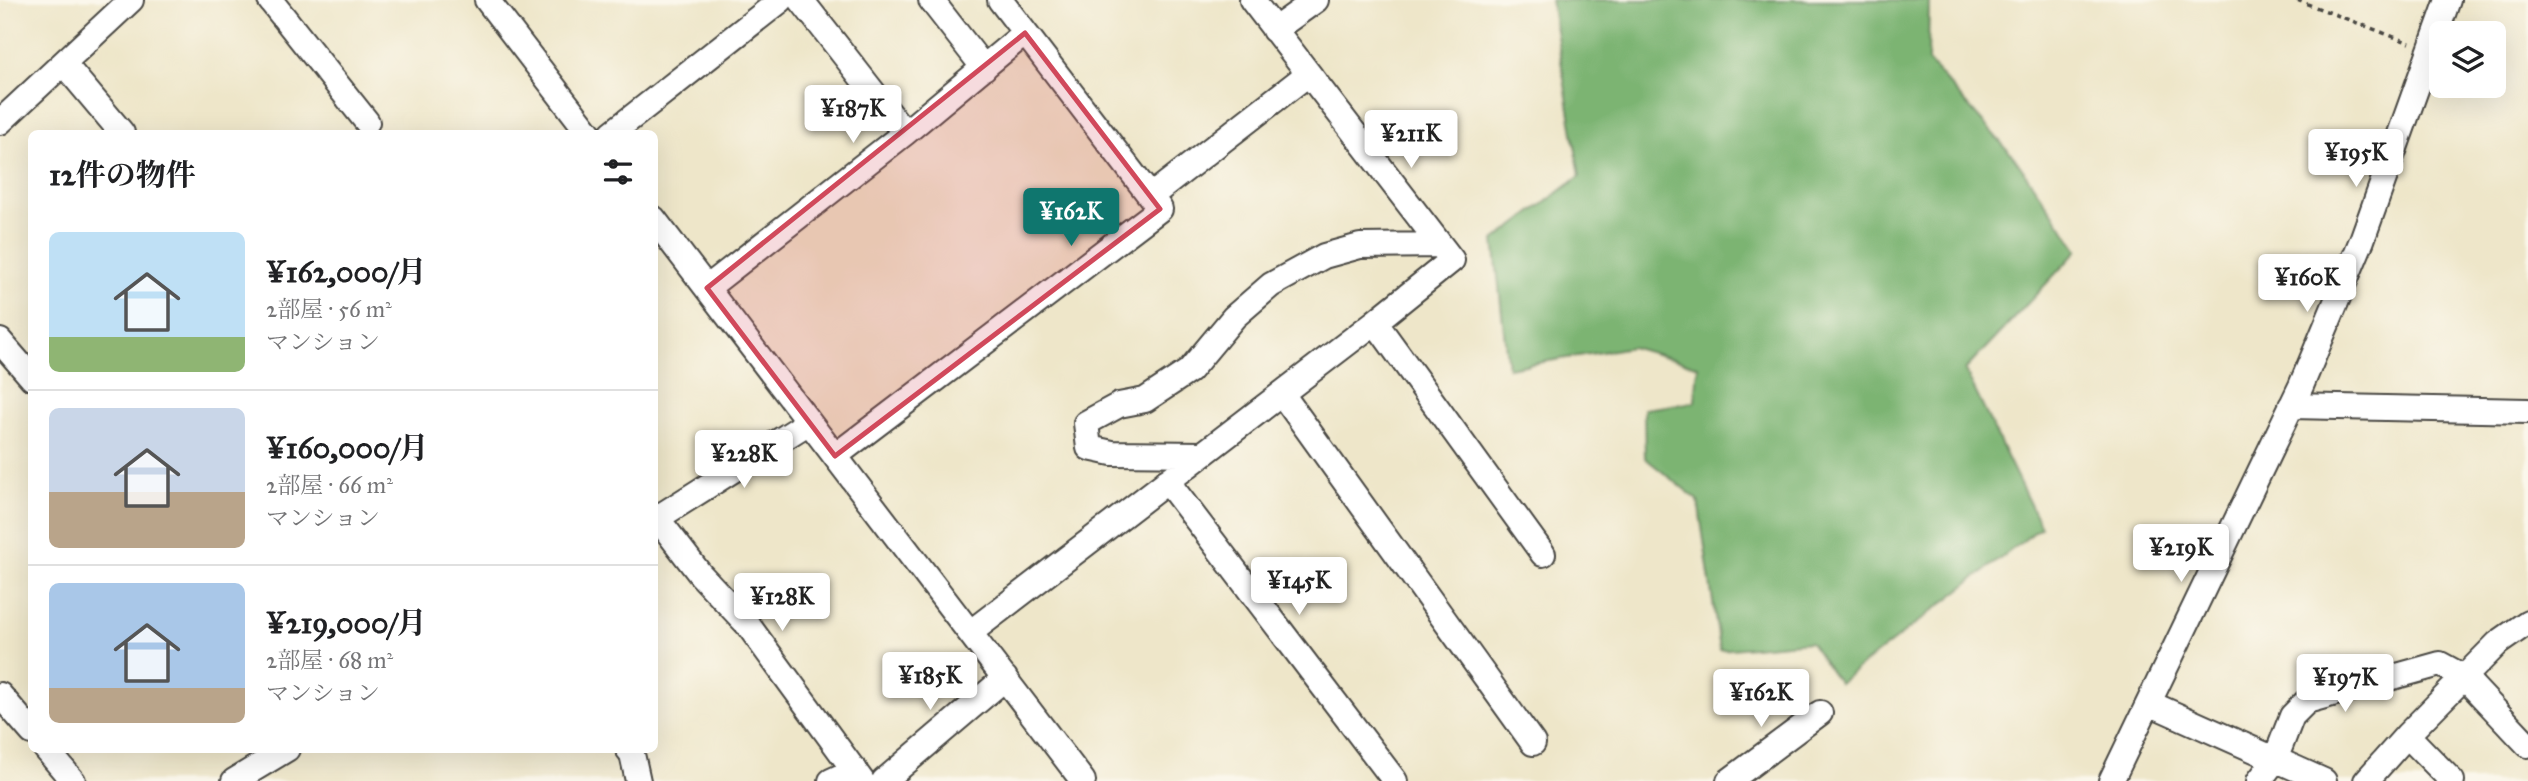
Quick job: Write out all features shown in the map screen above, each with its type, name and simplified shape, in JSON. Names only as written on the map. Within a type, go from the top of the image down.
[{"type":"street","points":[[0,122],[131,0]]},
{"type":"street","points":[[271,0],[367,122]]},
{"type":"street","points":[[487,0],[587,130]]},
{"type":"street","points":[[616,130],[781,0]]},
{"type":"street","points":[[801,0],[905,133]]},
{"type":"street","points":[[931,0],[984,68]]},
{"type":"street","points":[[971,632],[1375,323],[1452,260],[1252,0]]},
{"type":"street","points":[[1274,30],[1317,0]]},
{"type":"street","points":[[2441,21],[2448,0]]},
{"type":"street","points":[[835,456],[1160,209],[1003,1]]},
{"type":"street","points":[[707,288],[905,133],[1025,33]]},
{"type":"street","points":[[2111,781],[2291,405],[2362,240],[2429,54]]},
{"type":"street","points":[[64,64],[119,130]]},
{"type":"street","points":[[1151,196],[1308,74]]},
{"type":"street","points":[[658,224],[1083,781]]},
{"type":"street","points":[[1203,454],[1112,453],[1089,448],[1086,423],[1119,405],[1145,400],[1189,371],[1234,317],[1271,285],[1324,256],[1360,246],[1440,245]]},
{"type":"street","points":[[1375,323],[1542,554]]},
{"type":"street","points":[[0,341],[28,373]]},
{"type":"street","points":[[1282,394],[1533,743]]},
{"type":"street","points":[[2291,405],[2528,411]]},
{"type":"street","points":[[658,518],[809,422]]},
{"type":"street","points":[[1167,481],[1395,781]]},
{"type":"street","points":[[658,522],[700,574],[748,625],[859,776],[831,781]]},
{"type":"street","points":[[2366,781],[2407,735],[2498,643],[2528,622]]},
{"type":"street","points":[[2259,781],[2275,760],[2292,716],[2307,701],[2440,664],[2464,677],[2528,745]]},
{"type":"street","points":[[884,781],[1005,678]]},
{"type":"street","points":[[0,695],[28,727]]},
{"type":"street","points":[[2149,703],[2323,781]]},
{"type":"street","points":[[1729,781],[1820,713]]},
{"type":"street","points":[[2407,735],[2452,781]]},
{"type":"street","points":[[49,753],[73,781]]},
{"type":"street","points":[[234,781],[280,753]]},
{"type":"street","points":[[631,753],[638,781]]},
{"type":"path","points":[[2297,0],[2429,51]]},
{"type":"highlighted area","points":[[1025,33],[1160,209],[835,456],[707,288]]},
{"type":"green space","points":[[1551,0],[1929,0],[1928,61],[2014,157],[2078,250],[1965,370],[2041,527],[1839,683],[1810,642],[1720,650],[1698,500],[1645,458],[1644,409],[1695,402],[1698,366],[1631,347],[1508,368],[1494,241],[1580,176]]}]
